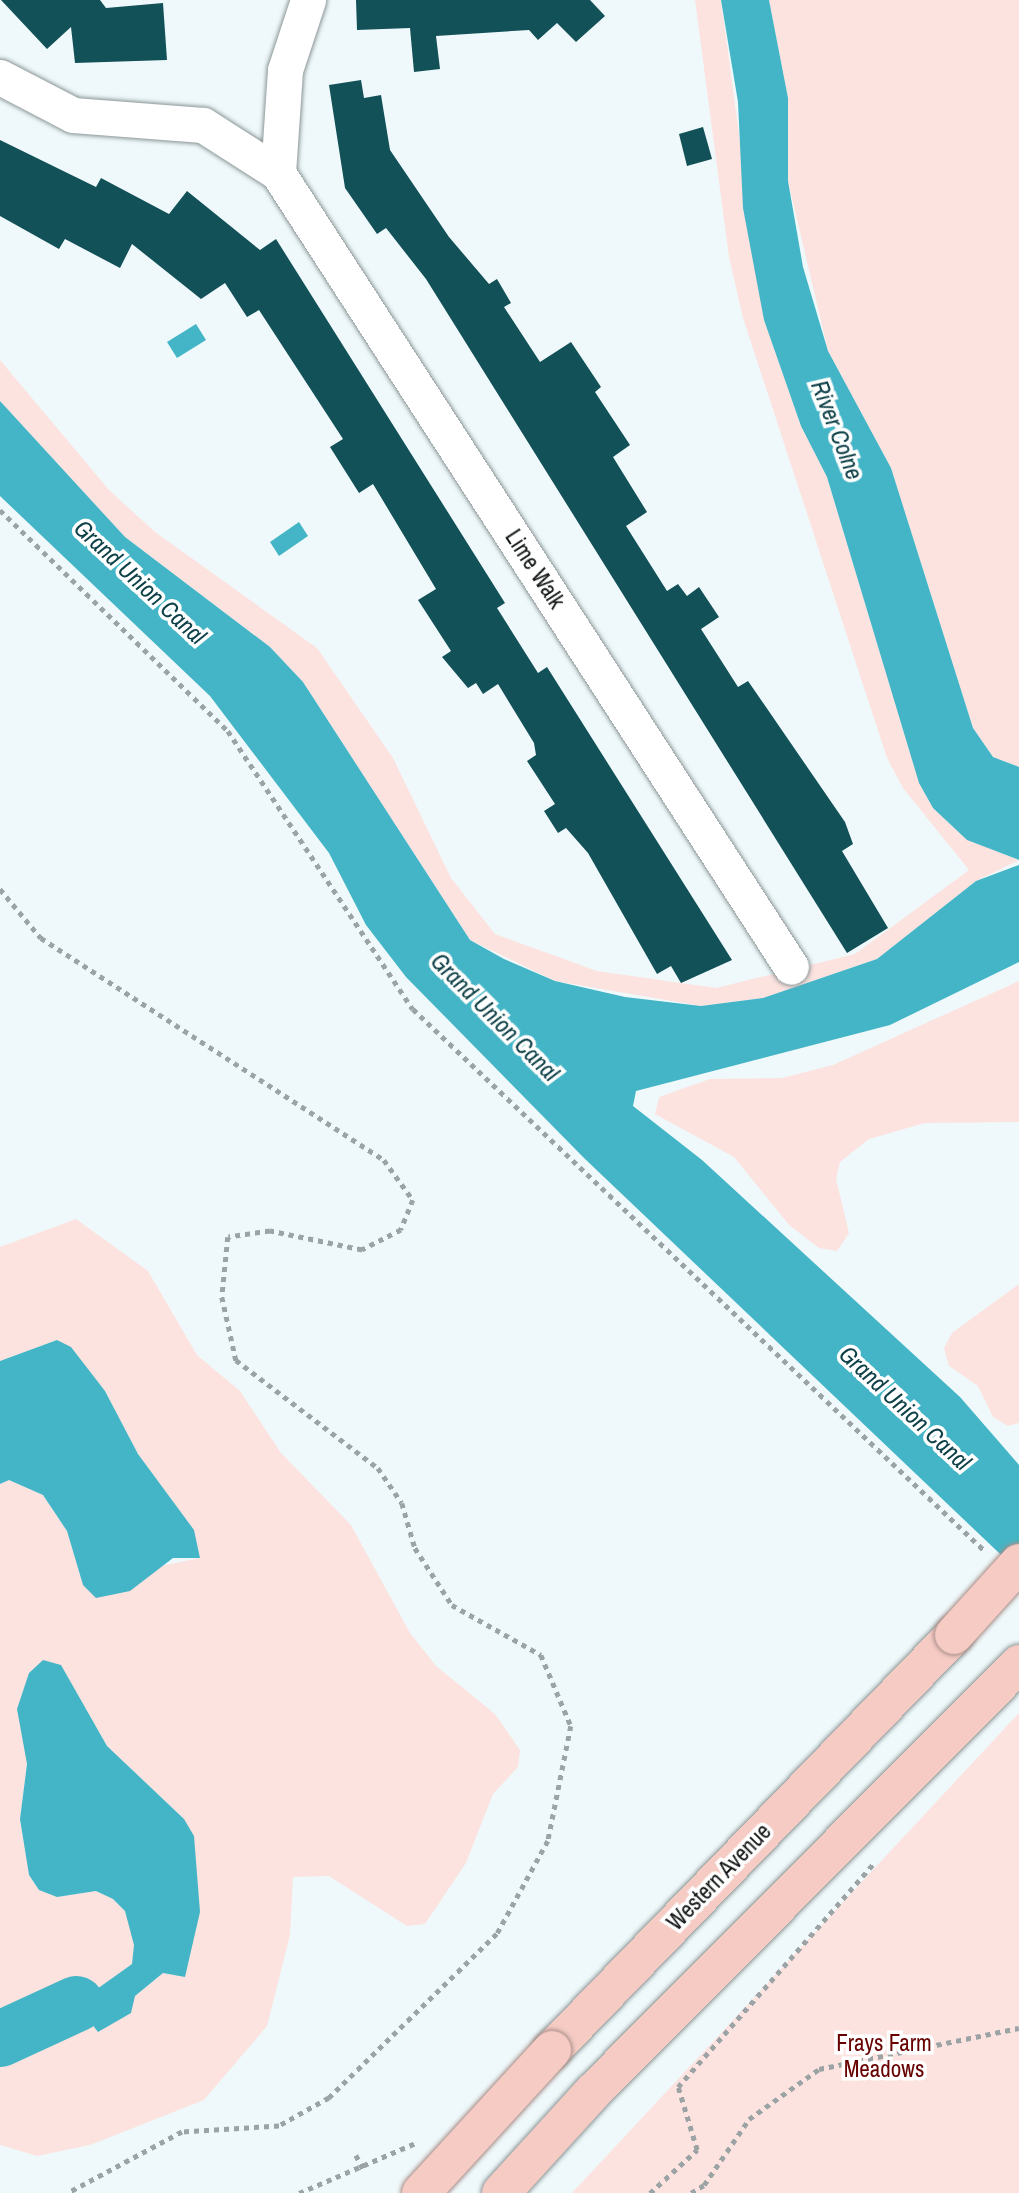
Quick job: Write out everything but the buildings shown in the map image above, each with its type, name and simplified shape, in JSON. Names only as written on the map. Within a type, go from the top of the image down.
[{"type":"highway","name":"Western Avenue","points":[[421,2193],[552,2050],[954,1634],[1005,1560]]},
{"type":"highway","points":[[501,2193],[593,2092],[1012,1672]]},
{"type":"street","points":[[0,78],[73,115],[203,125],[278,173],[285,70],[308,0]]},
{"type":"street","name":"Lime Walk","points":[[278,173],[791,967]]},
{"type":"path","points":[[0,510],[228,731],[413,1009],[1005,1560]]},
{"type":"path","points":[[0,888],[41,938],[384,1160],[413,1200],[401,1230],[362,1250],[270,1231],[228,1237],[222,1297],[236,1360],[377,1468],[402,1503],[415,1548],[452,1605],[541,1656],[571,1726],[548,1841],[497,1934],[329,2098],[279,2126],[182,2132],[68,2193]]},
{"type":"path","points":[[650,2193],[697,2150],[678,2087],[878,1858]]},
{"type":"path","points":[[691,2193],[704,2185],[749,2119],[819,2069],[1019,2028]]},
{"type":"path","points":[[299,2193],[363,2169],[356,2155]]},
{"type":"green space","points":[[695,0],[721,0],[764,320],[801,426],[827,477],[919,783],[933,808],[967,840],[1019,860],[976,881],[877,959],[763,998],[701,1006],[555,981],[470,940],[303,682],[270,647],[125,537],[0,401],[0,360],[109,490],[155,532],[317,648],[393,758],[451,878],[495,934],[597,971],[716,988],[855,954],[969,870],[903,788],[887,758],[743,318],[729,257]]},
{"type":"green space","points":[[769,0],[1019,0],[1019,767],[993,757],[973,728],[891,468],[828,351],[788,181],[788,98]]},
{"type":"green space","points":[[1019,981],[1019,1122],[925,1123],[869,1139],[840,1162],[836,1179],[849,1233],[837,1251],[819,1248],[789,1225],[734,1157],[655,1114],[659,1097],[710,1079],[782,1078],[833,1065]]},
{"type":"green space","points":[[76,1219],[148,1271],[197,1355],[240,1391],[281,1453],[351,1525],[410,1633],[436,1666],[495,1714],[520,1750],[518,1767],[493,1794],[466,1863],[425,1924],[407,1926],[329,1876],[293,1877],[290,1935],[267,2026],[204,2100],[90,2145],[37,2156],[0,2145],[0,1484],[9,1480],[43,1495],[67,1531],[83,1585],[130,1591],[156,1567],[200,1558],[193,1530],[138,1454],[105,1391],[57,1340],[0,1361],[0,1247]],"holes":[[[61,1666],[107,1746],[184,1819],[185,1976],[163,1973],[135,1996],[77,2004],[132,1964],[135,1945],[125,1911],[113,1899],[96,1891],[57,1897],[39,1890],[29,1875],[20,1819],[27,1764]]]},
{"type":"green space","points":[[1019,1284],[1019,1423],[1008,1426],[993,1417],[978,1386],[949,1366],[944,1348],[952,1333]]},
{"type":"green space","name":"Frays Farm Meadows","points":[[1019,1713],[1019,2193],[572,2193]]},
{"type":"water","name":"River Colne","points":[[721,0],[769,0],[788,98],[788,181],[803,267],[828,351],[891,468],[973,728],[993,757],[1019,767],[1019,860],[967,840],[933,808],[919,783],[827,477],[801,426],[764,320],[743,208],[738,102]]},
{"type":"water","points":[[196,324],[206,340],[177,358],[167,342]]},
{"type":"water","name":"Grand Union Canal","points":[[0,401],[125,537],[270,647],[303,682],[470,940],[504,959],[555,981],[625,997],[701,1006],[763,998],[877,959],[976,881],[1019,865],[1019,962],[890,1025],[636,1091],[633,1106],[702,1160],[960,1397],[1019,1465],[1019,1572],[584,1158],[406,977],[366,925],[329,853],[210,696],[0,496]]},
{"type":"water","points":[[299,522],[308,536],[279,556],[270,542]]},
{"type":"water","points":[[57,1340],[71,1347],[105,1391],[138,1454],[194,1530],[200,1558],[173,1558],[130,1591],[96,1598],[83,1585],[67,1531],[43,1495],[9,1480],[0,1484],[0,1361]]},
{"type":"water","points":[[43,1660],[61,1665],[107,1746],[184,1819],[194,1836],[200,1912],[185,1977],[163,1973],[135,1996],[131,2013],[98,2032],[76,2004],[132,1964],[134,1945],[125,1911],[113,1899],[96,1891],[57,1897],[39,1890],[29,1875],[20,1819],[27,1764],[17,1709],[29,1673]]},
{"type":"waterway","points":[[0,2039],[76,2004]]}]
